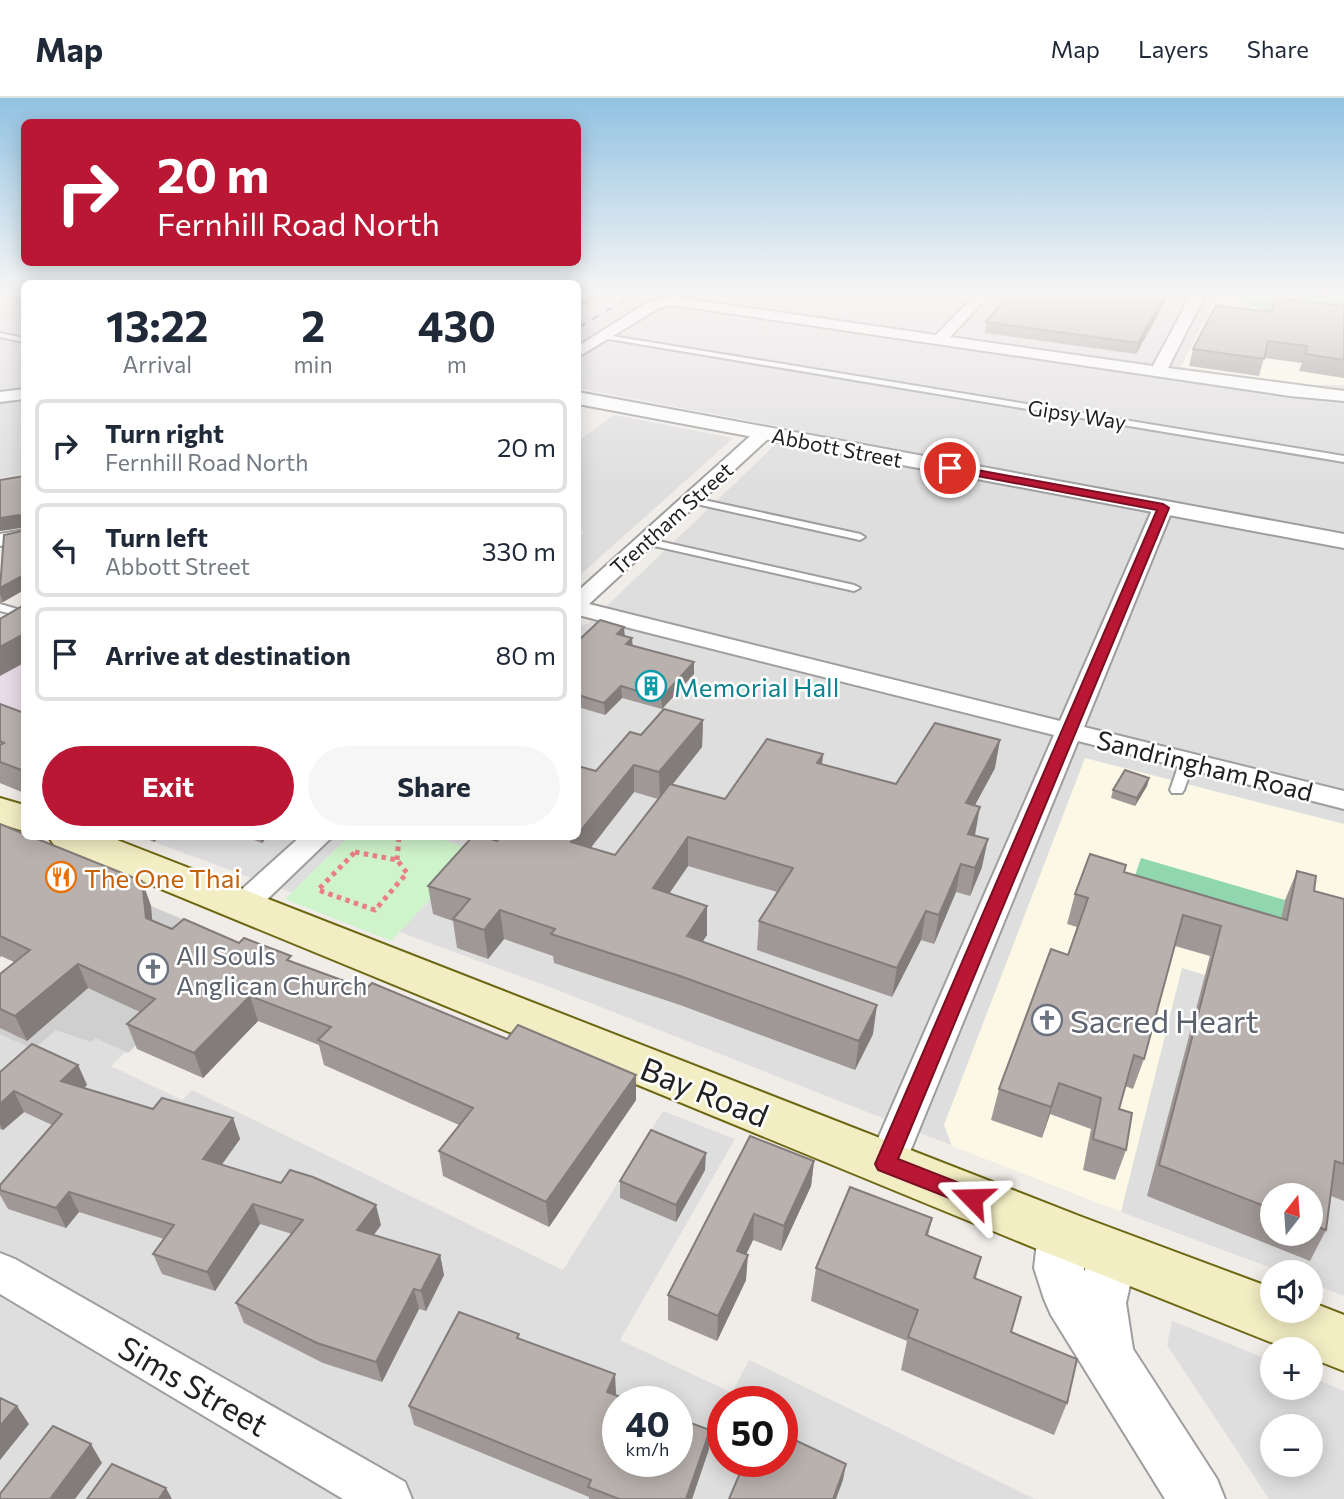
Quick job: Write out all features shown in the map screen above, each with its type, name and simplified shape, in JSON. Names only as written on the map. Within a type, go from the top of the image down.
[{"type":"main road","points":[[0,810],[21,818]]},
{"type":"main road","name":"Bay Road","points":[[78,840],[1062,1234],[1344,1343]]},
{"type":"street","points":[[1069,358],[1299,392],[1344,396]]},
{"type":"street","points":[[1159,372],[1166,358]]},
{"type":"street","points":[[0,397],[21,394]]},
{"type":"street","name":"Abbott Street","points":[[581,399],[1344,541]]},
{"type":"street","name":"Trentham Street","points":[[581,599],[764,433]]},
{"type":"street","points":[[886,1164],[1163,508]]},
{"type":"street","points":[[0,540],[21,536]]},
{"type":"street","name":"Sandringham Road","points":[[581,609],[1344,800]]},
{"type":"street","points":[[242,906],[315,840]]},
{"type":"street","points":[[1062,1234],[1058,1256],[1065,1291],[1197,1499]]},
{"type":"street","points":[[1111,1361],[1100,1308],[1113,1254]]},
{"type":"street","name":"Sims Street","points":[[0,1272],[388,1499]]},
{"type":"lane","name":"Gipsy Way","points":[[738,358],[1344,459]]},
{"type":"lane","points":[[690,500],[860,537]]},
{"type":"lane","points":[[645,541],[854,588]]},
{"type":"lane","points":[[1177,790],[1187,761]]},
{"type":"path","points":[[397,860],[355,852],[318,890],[374,910],[407,873],[397,860],[399,840]]},
{"type":"shaded area","points":[[0,358],[21,358],[21,474],[0,478]]},
{"type":"shaded area","points":[[581,358],[1344,358],[1344,1296],[1323,1288],[1323,1260],[1260,1260],[1260,1264],[1121,1212],[555,989],[154,842],[581,840],[581,626],[589,623],[777,443],[783,444],[798,430],[581,389]]},
{"type":"shaded area","points":[[1185,358],[1344,358],[1344,385],[1306,385],[1181,367]]},
{"type":"shaded area","points":[[614,415],[733,438],[581,574],[581,535],[584,532],[581,532],[581,439]]},
{"type":"shaded area","points":[[21,665],[21,733],[0,725],[0,676]]},
{"type":"shaded area","points":[[581,730],[610,738],[581,769]]},
{"type":"shaded area","points":[[1085,758],[1344,824],[1344,1017],[1182,968],[1121,1212],[952,1146],[944,1125]]},
{"type":"shaded area","points":[[134,899],[243,944],[128,1053],[96,1038],[91,1042],[56,1030],[0,1078],[0,1001]]},
{"type":"shaded area","points":[[0,985],[158,1021],[111,1066],[182,1100],[192,1090],[563,1270],[663,1111],[735,1139],[620,1340],[717,1386],[707,1386],[707,1477],[798,1477],[798,1386],[736,1386],[749,1360],[1035,1499],[0,1499]]},
{"type":"shaded area","points":[[0,1034],[30,1048],[0,1074]]},
{"type":"shaded area","points":[[1172,1321],[1260,1356],[1260,1400],[1323,1400],[1323,1382],[1344,1391],[1344,1499],[1269,1499],[1167,1345]]},
{"type":"green space","points":[[345,840],[445,840],[476,851],[391,941],[285,899]]},
{"type":"green space","points":[[1141,858],[1285,900],[1277,937],[1129,893]]},
{"type":"building","points":[[21,476],[21,517],[0,518],[0,480]]},
{"type":"building","points":[[21,531],[21,577],[0,588],[4,535]]},
{"type":"building","points":[[21,607],[21,636],[0,647],[0,619]]},
{"type":"building","points":[[600,620],[624,627],[617,634],[632,638],[626,644],[694,662],[661,698],[621,686],[604,703],[581,696],[581,638]]},
{"type":"building","points":[[0,704],[21,712],[21,770],[0,762],[0,745],[4,743],[0,741]]},
{"type":"building","points":[[664,709],[703,720],[659,772],[634,765],[581,830],[581,767],[596,771],[630,732],[641,735]]},
{"type":"building","points":[[935,723],[1000,740],[966,803],[980,807],[968,834],[988,839],[975,868],[961,864],[939,915],[926,911],[897,968],[759,921],[793,868],[688,837],[653,888],[707,906],[687,936],[877,1005],[859,1041],[680,976],[551,934],[555,929],[500,910],[484,930],[453,919],[470,899],[428,886],[469,840],[573,840],[571,842],[615,855],[670,784],[725,799],[767,739],[823,754],[817,763],[896,784]]},
{"type":"building","points":[[1125,770],[1149,778],[1137,798],[1113,790]]},
{"type":"building","points":[[0,824],[21,833],[21,840],[40,840],[142,881],[146,918],[172,929],[184,919],[239,943],[244,938],[291,956],[287,960],[366,989],[372,983],[507,1039],[518,1025],[636,1075],[546,1202],[439,1151],[473,1108],[318,1040],[331,1027],[250,996],[194,1053],[127,1024],[155,999],[78,964],[15,1016],[0,1009],[0,974],[30,950],[0,936]]},
{"type":"building","points":[[1090,854],[1126,865],[1124,872],[1287,920],[1297,871],[1316,876],[1314,891],[1344,899],[1344,1164],[1335,1161],[1326,1230],[1323,1229],[1323,1183],[1260,1183],[1260,1204],[1159,1165],[1221,926],[1183,915],[1144,1059],[1134,1055],[1119,1109],[1132,1113],[1126,1150],[1093,1139],[1101,1098],[1059,1083],[1051,1107],[999,1089],[1051,949],[1068,955],[1088,898],[1075,894]]},
{"type":"building","points":[[32,1044],[78,1065],[61,1081],[153,1109],[162,1098],[233,1118],[203,1159],[281,1183],[290,1170],[313,1177],[376,1205],[357,1230],[440,1255],[421,1291],[414,1289],[376,1362],[317,1343],[236,1303],[303,1220],[253,1204],[207,1272],[153,1254],[174,1225],[69,1192],[56,1208],[0,1190],[0,1185],[62,1114],[14,1091],[0,1104],[0,1072]]},
{"type":"building","points":[[651,1130],[706,1153],[676,1205],[620,1181]]},
{"type":"building","points":[[750,1136],[814,1161],[784,1226],[754,1214],[737,1251],[748,1255],[718,1316],[668,1295]]},
{"type":"building","points":[[850,1187],[932,1218],[926,1235],[981,1257],[974,1278],[1021,1297],[1011,1332],[1077,1359],[1067,1403],[908,1337],[918,1310],[816,1268]]},
{"type":"building","points":[[459,1312],[519,1334],[517,1338],[615,1374],[610,1386],[602,1386],[602,1477],[693,1477],[693,1424],[707,1429],[707,1439],[686,1499],[619,1499],[588,1487],[591,1480],[409,1406]]},
{"type":"building","points":[[0,1398],[17,1406],[0,1426]]},
{"type":"building","points":[[53,1426],[91,1444],[50,1499],[0,1499],[0,1494]]},
{"type":"building","points":[[798,1442],[846,1464],[833,1499],[729,1499],[738,1477],[798,1477]]},
{"type":"building","points":[[112,1464],[166,1488],[159,1499],[87,1499]]},
{"type":"place","name":"Memorial Hall","points":[[651,686]]},
{"type":"place","name":"The One Thai","points":[[61,877]]},
{"type":"place","name":"All Souls Anglican Church","points":[[153,969]]},
{"type":"place","name":"Sacred Heart","points":[[1047,1020]]},
{"type":"route","points":[[950,468],[1163,508],[886,1164],[972,1198]]}]
